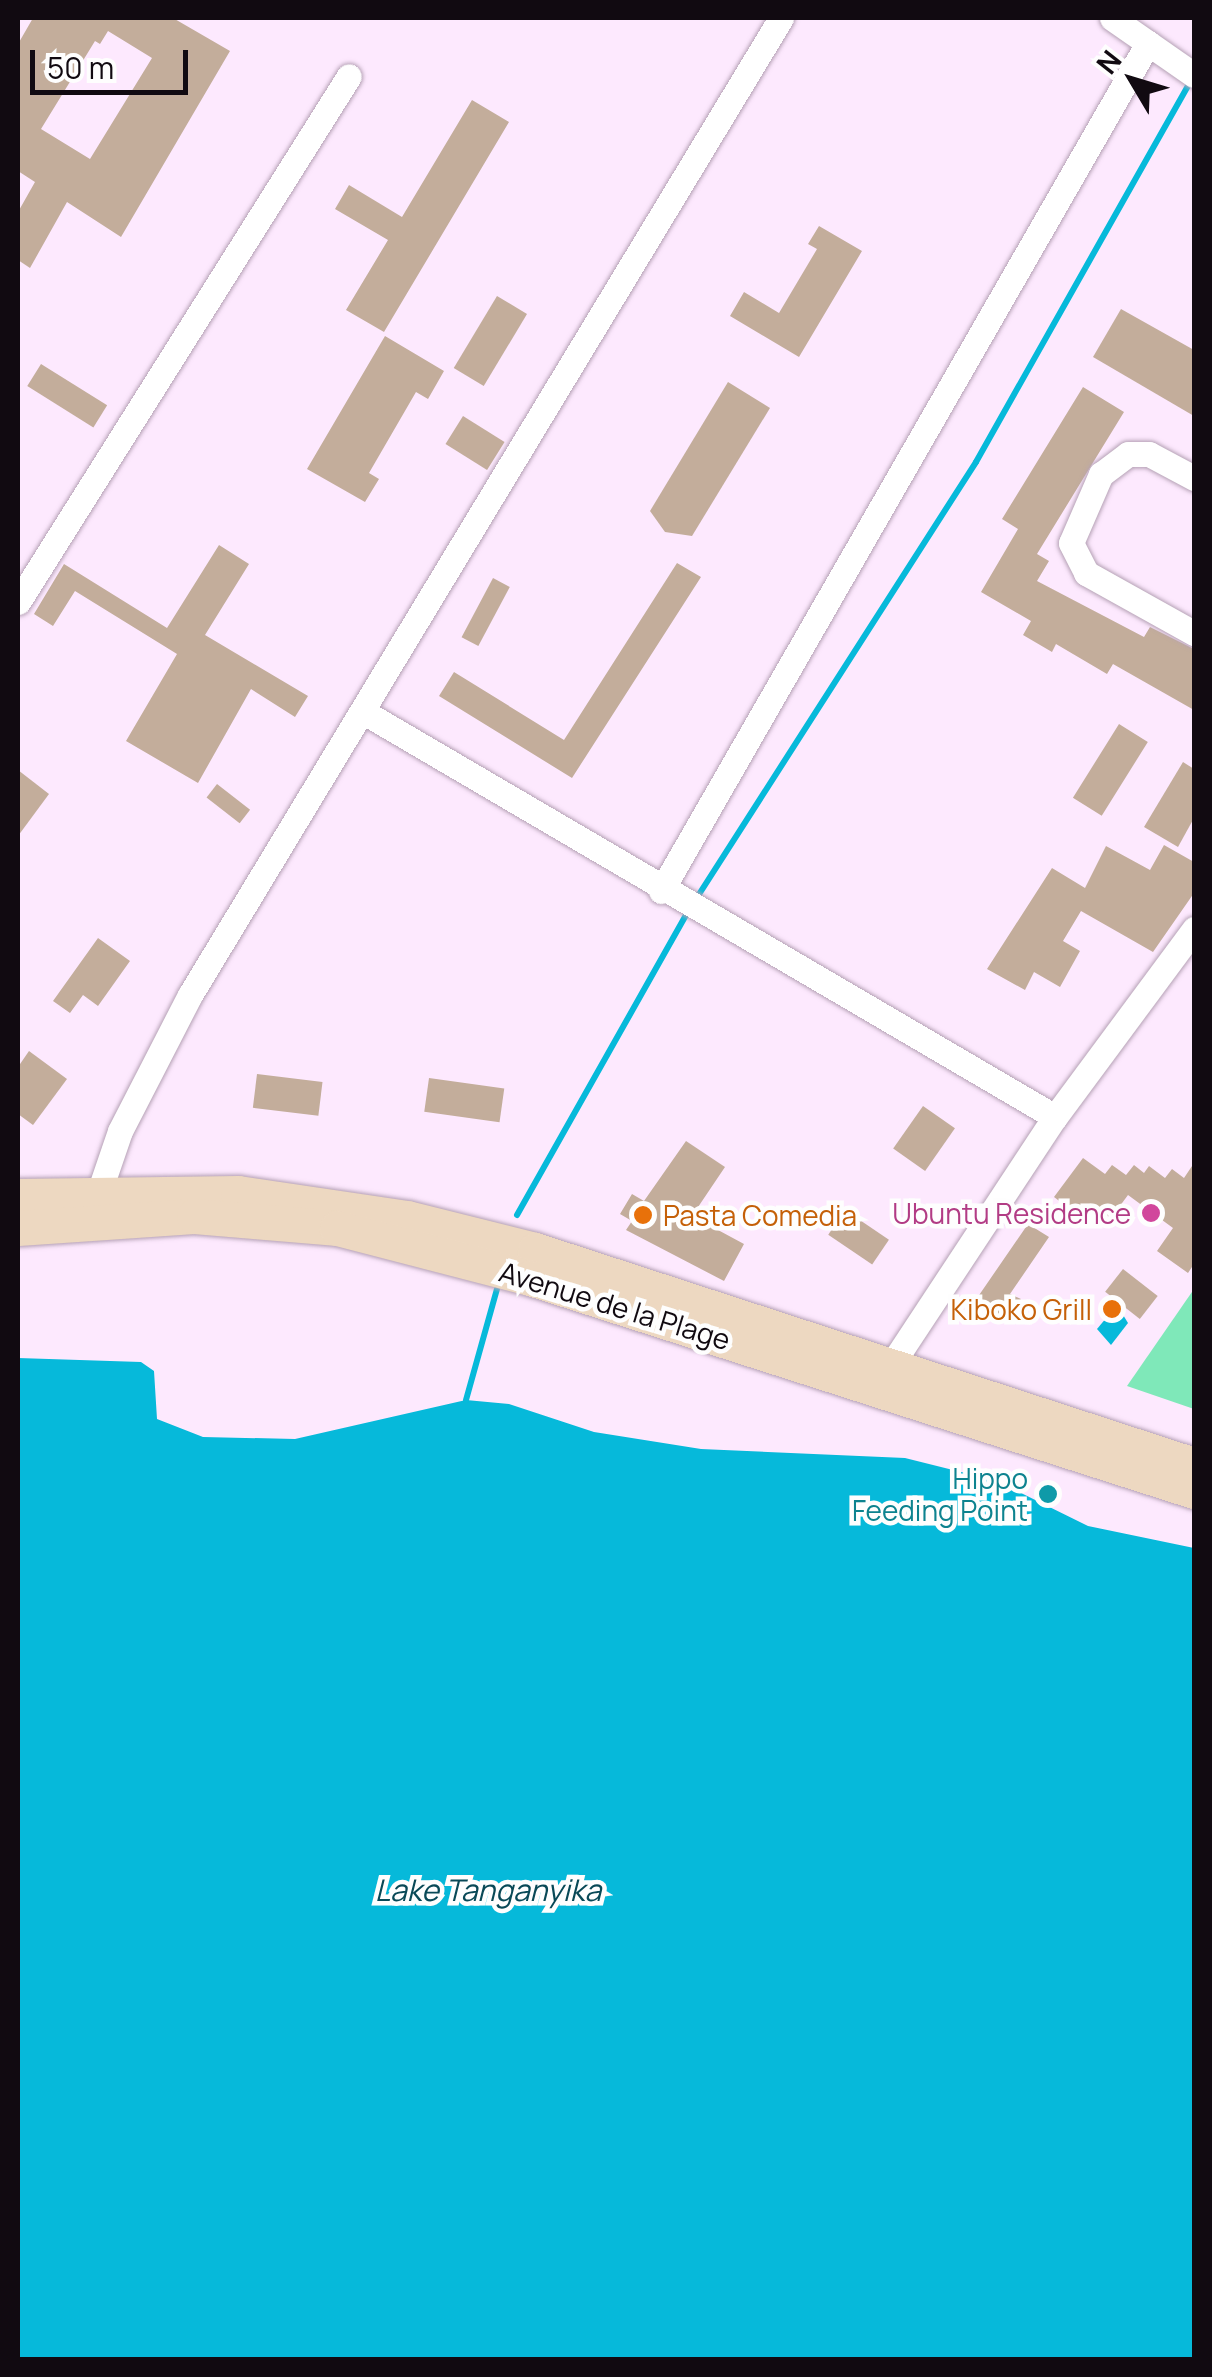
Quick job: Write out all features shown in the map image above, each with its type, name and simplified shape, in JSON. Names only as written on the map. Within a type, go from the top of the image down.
[{"type":"main road","name":"Avenue de la Plage","points":[[18,1228],[94,1207],[238,1194],[391,1214],[536,1250],[1194,1491]]},
{"type":"main road","name":"Avenue de la Plage","points":[[18,1196],[94,1207]]},
{"type":"main road","name":"Avenue de la Plage","points":[[885,1375],[1194,1465]]},
{"type":"street","points":[[94,1207],[190,995],[781,18]]},
{"type":"street","points":[[1112,18],[1194,75]]},
{"type":"street","points":[[669,894],[1157,49]]},
{"type":"street","points":[[18,602],[348,76]]},
{"type":"street","points":[[1194,478],[1149,454],[1128,454],[1101,474],[1072,543],[1086,574],[1194,633]]},
{"type":"street","points":[[362,712],[1055,1117]]},
{"type":"street","points":[[885,1375],[1055,1117],[1194,929]]},
{"type":"green space","points":[[1194,1289],[1194,1409],[1127,1386]]},
{"type":"water","points":[[1117,1305],[1128,1323],[1111,1345],[1097,1329]]},
{"type":"water","name":"Lake Tanganyika","points":[[18,1358],[141,1362],[154,1371],[157,1419],[203,1437],[295,1439],[466,1400],[509,1404],[594,1432],[701,1449],[905,1458],[997,1481],[1088,1526],[1194,1548],[1194,2359],[18,2359]]},
{"type":"building","points":[[33,18],[173,18],[230,51],[121,237],[67,202],[30,268],[18,260],[18,212],[35,182],[18,171],[18,44]],"holes":[[[108,31],[152,58],[90,159],[41,129],[95,41],[100,44]]]},
{"type":"building","points":[[472,100],[509,122],[384,332],[346,310],[388,240],[335,209],[349,185],[402,217]]},
{"type":"building","points":[[819,226],[862,251],[799,357],[730,316],[744,292],[779,313],[817,249],[808,244]]},
{"type":"building","points":[[497,296],[527,314],[484,386],[454,368]]},
{"type":"building","points":[[1121,309],[1194,350],[1194,416],[1093,357]]},
{"type":"building","points":[[385,336],[444,371],[428,399],[416,392],[369,473],[379,479],[365,502],[307,469]]},
{"type":"building","points":[[41,364],[107,405],[93,427],[27,386]]},
{"type":"building","points":[[728,382],[770,408],[692,536],[665,532],[650,511]]},
{"type":"building","points":[[1083,387],[1124,412],[1037,554],[1049,561],[1037,581],[1144,637],[1150,627],[1194,649],[1194,710],[1113,664],[1107,674],[1056,644],[1052,652],[1023,635],[1031,621],[981,592],[1018,529],[1002,519]]},
{"type":"building","points":[[463,416],[505,442],[487,470],[446,444]]},
{"type":"building","points":[[219,545],[249,564],[205,635],[308,696],[295,717],[251,689],[198,783],[126,741],[177,654],[75,591],[53,626],[34,614],[64,564],[167,628]]},
{"type":"building","points":[[677,563],[701,577],[572,778],[439,696],[454,672],[564,740]]},
{"type":"building","points":[[493,578],[510,587],[478,646],[462,637]]},
{"type":"building","points":[[1119,724],[1148,742],[1102,816],[1073,798]]},
{"type":"building","points":[[1183,762],[1194,769],[1194,818],[1178,847],[1144,827]]},
{"type":"building","points":[[18,770],[49,794],[18,836]]},
{"type":"building","points":[[217,784],[250,810],[240,823],[207,797]]},
{"type":"building","points":[[1164,845],[1194,862],[1194,893],[1153,952],[1081,911],[1063,941],[1080,951],[1060,987],[1034,972],[1025,990],[987,969],[1052,868],[1085,888],[1106,846],[1150,870]]},
{"type":"building","points":[[98,938],[130,961],[98,1006],[83,995],[70,1013],[53,1001]]},
{"type":"building","points":[[29,1051],[67,1079],[33,1125],[18,1114],[18,1067]]},
{"type":"building","points":[[257,1074],[323,1082],[318,1116],[253,1108]]},
{"type":"building","points":[[429,1078],[504,1089],[500,1122],[424,1112]]},
{"type":"building","points":[[923,1106],[955,1128],[925,1171],[893,1149]]},
{"type":"building","points":[[686,1141],[725,1167],[692,1216],[744,1244],[724,1281],[626,1230],[632,1221],[620,1214],[632,1194],[644,1201]]},
{"type":"building","points":[[1083,1158],[1105,1174],[1112,1165],[1126,1175],[1134,1165],[1144,1173],[1149,1166],[1165,1178],[1172,1169],[1184,1178],[1194,1163],[1194,1264],[1188,1273],[1157,1251],[1173,1228],[1128,1195],[1111,1218],[1092,1204],[1082,1218],[1054,1197]]},
{"type":"building","points":[[845,1210],[889,1240],[872,1265],[828,1235]]},
{"type":"building","points":[[1028,1224],[1049,1237],[1010,1294],[1021,1299],[1002,1322],[975,1301]]},
{"type":"building","points":[[1123,1269],[1158,1296],[1140,1319],[1105,1292]]},
{"type":"waterway","points":[[696,899],[976,462],[1191,80]]},
{"type":"waterway","points":[[517,1215],[689,910]]},
{"type":"waterway","points":[[466,1400],[497,1289]]},
{"type":"place","name":"Ubuntu Residence","points":[[1151,1213]]},
{"type":"place","name":"Pasta Comedia","points":[[643,1215]]},
{"type":"place","name":"Kiboko Grill","points":[[1112,1309]]},
{"type":"place","name":"Hippo Feeding Point","points":[[1048,1494]]}]
